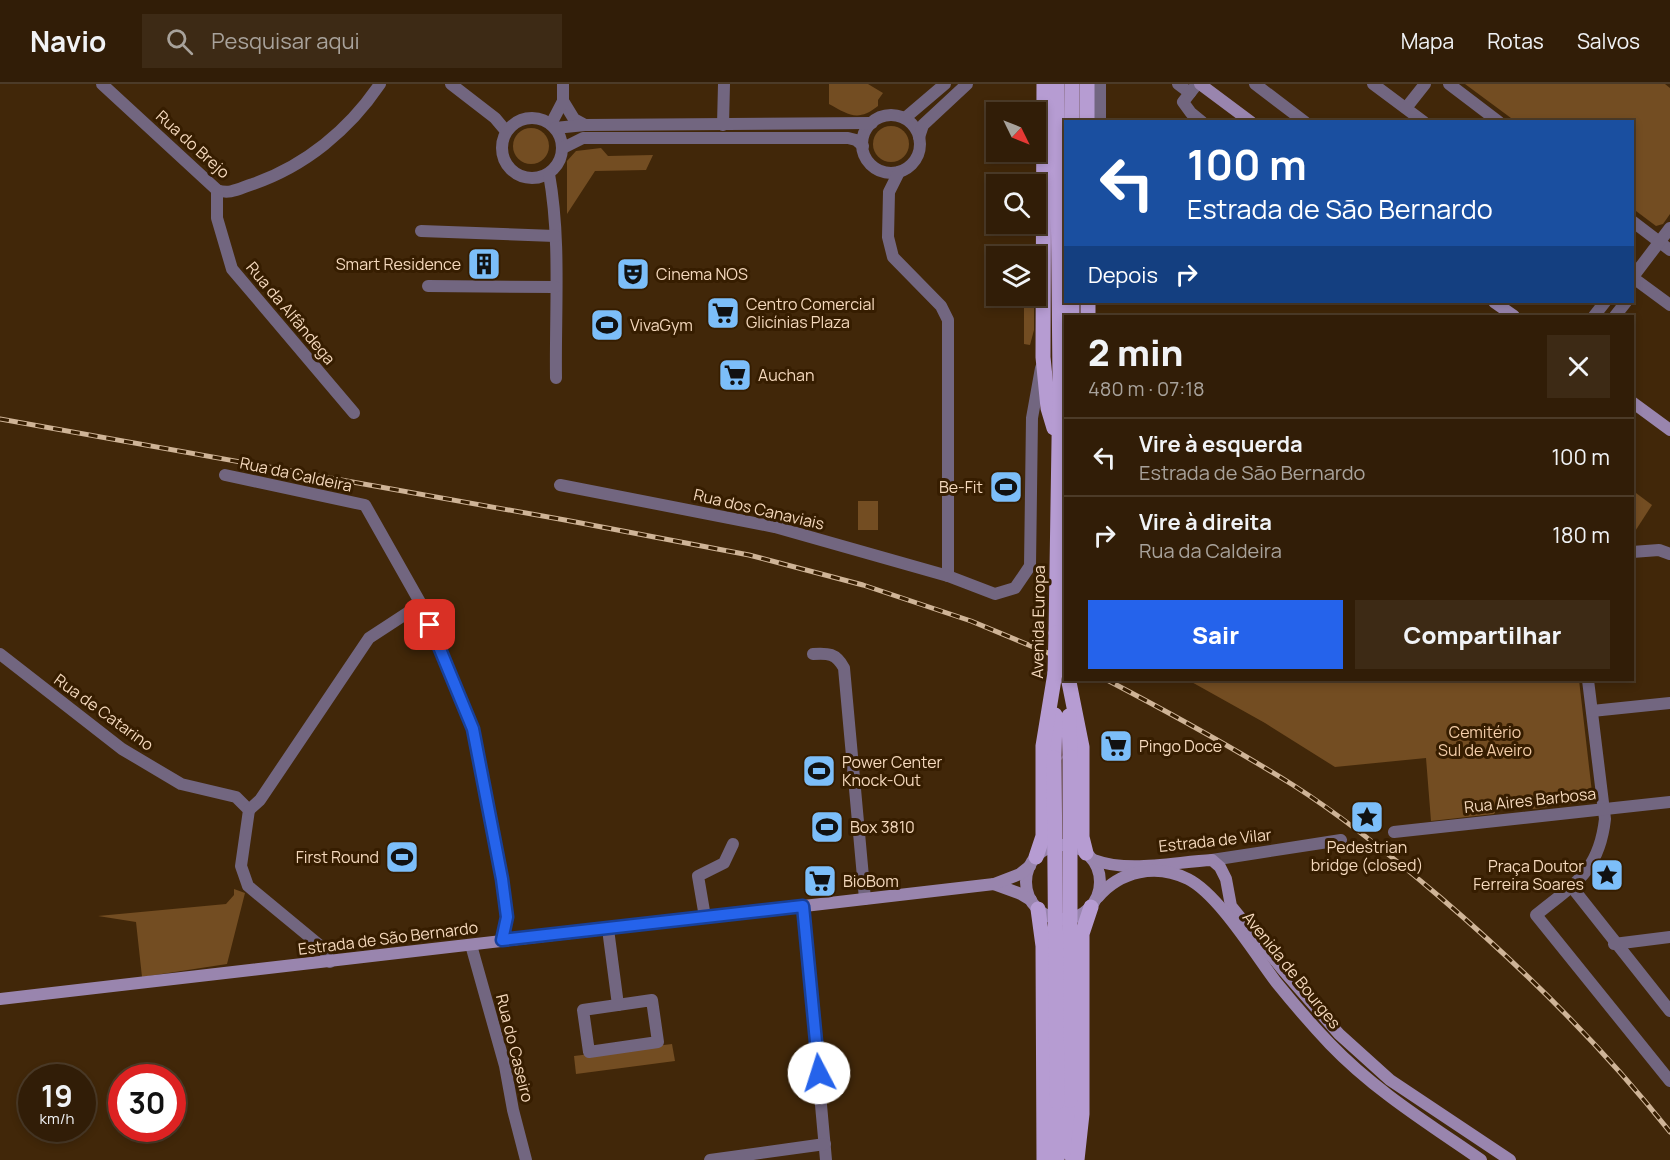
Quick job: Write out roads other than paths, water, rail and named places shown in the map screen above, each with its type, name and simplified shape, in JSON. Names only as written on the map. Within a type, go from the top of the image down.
[{"type":"main road","points":[[1044,84],[1043,355],[1048,408],[1058,444]]},
{"type":"main road","name":"Avenida Europa","points":[[1057,84],[1056,633],[1064,678],[1062,758],[1063,1101],[1057,1160]]},
{"type":"main road","points":[[1071,84],[1072,120]]},
{"type":"main road","points":[[1086,84],[1087,120]]},
{"type":"main road","points":[[1201,87],[1248,120]]},
{"type":"main road","points":[[1495,303],[1513,315]]},
{"type":"main road","points":[[1634,403],[1670,430]]},
{"type":"main road","points":[[1044,1160],[1043,946],[1026,878],[1043,836],[1043,746],[1064,678]]},
{"type":"main road","points":[[1065,681],[1082,747],[1082,837],[1099,872],[1101,884],[1082,934],[1082,1114],[1077,1160]]},
{"type":"main road","name":"Estrada de São Bernardo","points":[[0,999],[994,884],[1020,874],[1045,850],[1066,845],[1090,856]]},
{"type":"main road","name":"Estrada de Vilar","points":[[1090,856],[1110,866],[1125,867],[1212,860]]},
{"type":"main road","name":"Avenida de Bourges","points":[[1212,860],[1220,867],[1226,879],[1231,906],[1283,970],[1340,1034],[1390,1080],[1510,1160]]},
{"type":"main road","name":"Avenida de Bourges","points":[[1094,902],[1108,885],[1120,877],[1140,872],[1166,871],[1189,880],[1205,892],[1230,919],[1277,982],[1331,1044],[1383,1092],[1481,1160]]},
{"type":"main road","points":[[1205,892],[1220,890],[1226,879]]},
{"type":"main road","name":"Estrada de São Bernardo","points":[[994,884],[1021,894],[1048,916],[1059,919],[1071,919],[1082,915],[1094,902]]},
{"type":"main road","name":"Avenida Europa","points":[[1063,1101],[1070,1160]]},
{"type":"street","name":"Rua do Brejo","points":[[102,84],[217,190],[226,193],[262,181],[302,161],[336,134],[366,104],[380,84]]},
{"type":"street","points":[[451,84],[495,118],[506,131]]},
{"type":"street","points":[[553,126],[563,101],[563,84]]},
{"type":"street","points":[[723,125],[724,84]]},
{"type":"street","points":[[563,148],[583,138],[704,130],[723,125],[872,123],[888,116],[904,118],[912,115],[945,84]]},
{"type":"street","points":[[919,137],[923,125],[967,84]]},
{"type":"street","points":[[1100,84],[1100,120]]},
{"type":"street","points":[[1178,84],[1201,87]]},
{"type":"street","points":[[1255,84],[1302,120]]},
{"type":"street","points":[[1373,84],[1421,120]]},
{"type":"street","points":[[1406,108],[1425,84]]},
{"type":"street","points":[[1449,84],[1496,120]]},
{"type":"street","points":[[1200,120],[1191,113],[1184,102],[1201,87]]},
{"type":"street","points":[[563,101],[574,119],[585,125]]},
{"type":"street","points":[[553,126],[561,139],[563,148],[557,166],[549,174],[530,179],[512,171],[505,162],[502,152],[506,131],[514,124],[532,118],[553,126],[585,125],[848,138],[856,140],[863,146]]},
{"type":"street","points":[[904,118],[916,129],[920,146],[914,162],[899,172],[889,192],[888,237],[893,258],[941,306],[948,320],[948,576]]},
{"type":"street","points":[[872,123],[865,133],[863,146],[867,160],[879,170],[889,192]]},
{"type":"street","points":[[879,170],[899,172]]},
{"type":"street","points":[[549,174],[554,199],[556,378]]},
{"type":"street","name":"Rua da Alfândega","points":[[217,190],[217,218],[232,269],[354,413]]},
{"type":"street","points":[[1634,223],[1665,246]]},
{"type":"street","points":[[1634,275],[1665,246],[1670,228]]},
{"type":"street","points":[[421,231],[555,236]]},
{"type":"street","points":[[1634,278],[1670,305]]},
{"type":"street","points":[[428,286],[555,287]]},
{"type":"street","points":[[1595,315],[1604,303]]},
{"type":"street","points":[[1616,315],[1625,303]]},
{"type":"street","name":"Rua dos Canaviais","points":[[560,485],[775,527],[948,576],[995,594],[1015,588],[1030,566],[1032,418],[1043,355]]},
{"type":"street","name":"Rua da Caldeira","points":[[225,475],[365,505],[421,604],[473,729],[502,879],[507,917],[502,940]]},
{"type":"street","points":[[1634,552],[1659,550],[1670,554]]},
{"type":"street","points":[[330,962],[323,948],[248,886],[241,866],[249,810],[260,800],[369,638],[421,604]]},
{"type":"street","points":[[813,654],[830,653],[839,659],[844,668],[865,898]]},
{"type":"street","name":"Rua de Catarino","points":[[0,654],[122,749],[181,784],[236,797],[249,810]]},
{"type":"street","points":[[1588,681],[1604,808],[1603,838],[1597,856],[1582,877],[1536,915],[1670,1081]]},
{"type":"street","points":[[1592,711],[1670,703]]},
{"type":"street","name":"Rua Aires Barbosa","points":[[1395,832],[1670,802]]},
{"type":"street","name":"Estrada de Vilar","points":[[1212,860],[1341,840]]},
{"type":"street","points":[[705,918],[698,876],[724,863],[733,844]]},
{"type":"street","points":[[1571,886],[1614,944],[1670,1011]]},
{"type":"street","points":[[803,906],[826,1160]]},
{"type":"street","points":[[608,929],[618,1005]]},
{"type":"street","points":[[1614,944],[1670,937]]},
{"type":"street","name":"Rua do Caseiro","points":[[471,945],[505,1066],[526,1160]]},
{"type":"street","points":[[652,1000],[658,1042],[589,1052],[583,1010],[618,1005],[652,1000]]},
{"type":"street","points":[[710,1160],[825,1144]]},
{"type":"railway","points":[[0,419],[749,555],[863,585],[971,621],[1064,660]]},
{"type":"railway","points":[[1109,681],[1293,785],[1387,853],[1472,925],[1562,1010],[1617,1069],[1670,1132]]},
{"type":"place","name":"Smart Residence","points":[[484,264]]},
{"type":"place","name":"Cinema NOS","points":[[633,274]]},
{"type":"place","name":"Centro Comercial Glicínias Plaza","points":[[723,313]]},
{"type":"place","name":"VivaGym","points":[[607,325]]},
{"type":"place","name":"Auchan","points":[[735,375]]},
{"type":"place","name":"Be-Fit","points":[[1006,487]]},
{"type":"place","name":"Pingo Doce","points":[[1116,746]]},
{"type":"place","name":"Power Center Knock-Out","points":[[819,771]]},
{"type":"place","name":"Pedestrian bridge (closed)","points":[[1367,817]]},
{"type":"place","name":"Box 3810","points":[[827,827]]},
{"type":"place","name":"First Round","points":[[402,857]]},
{"type":"place","name":"Praça Doutor Ferreira Soares","points":[[1607,875]]},
{"type":"place","name":"BioBom","points":[[820,881]]},
{"type":"park label","name":"Cemitério Sul de Aveiro","points":[[1485,741]]}]
